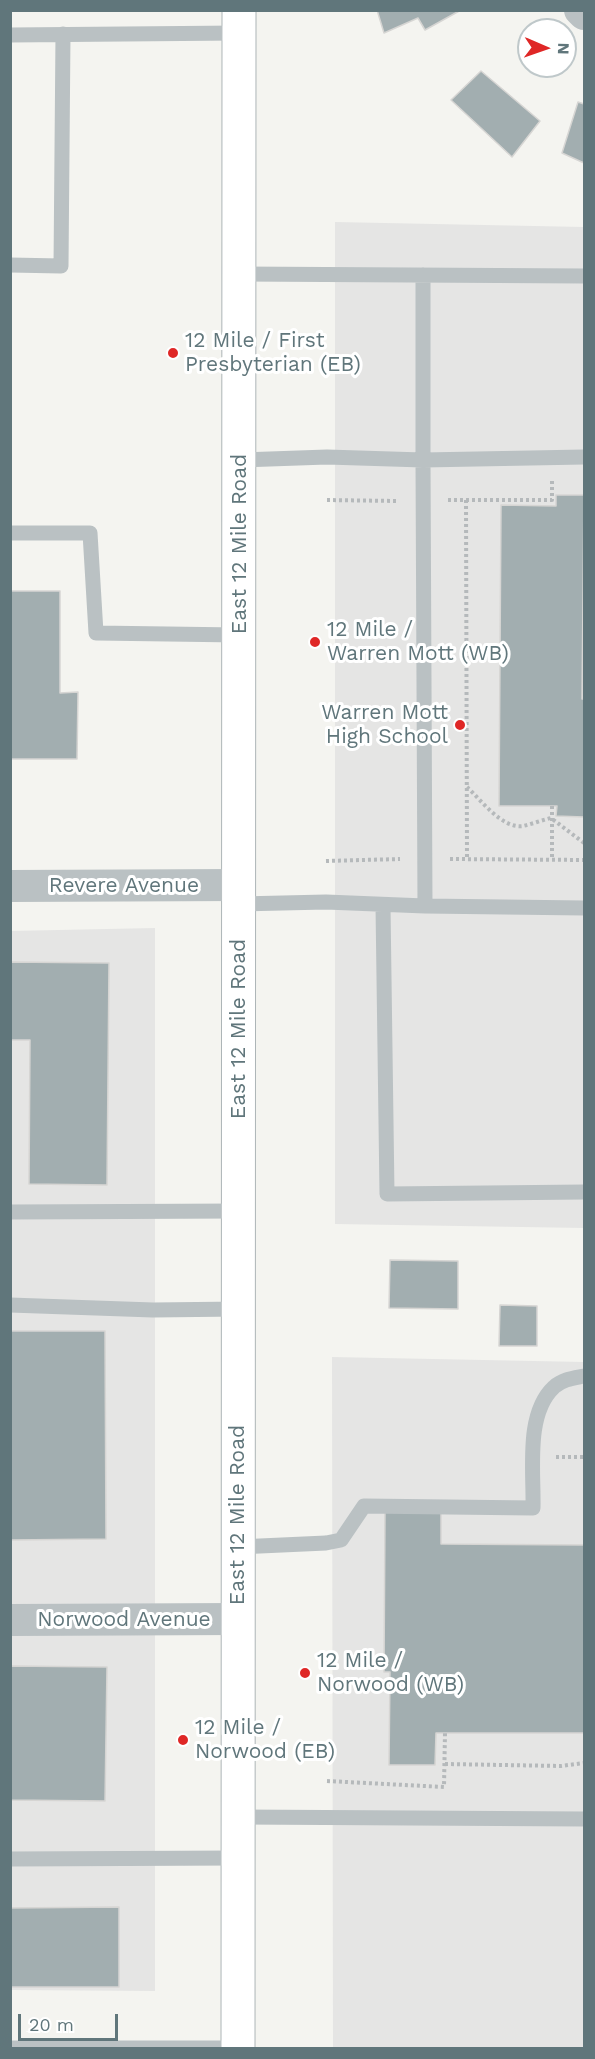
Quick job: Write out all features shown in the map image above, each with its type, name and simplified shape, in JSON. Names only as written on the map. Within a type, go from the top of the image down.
[{"type":"main road","name":"East 12 Mile Road","points":[[238,2048],[240,1309],[238,895],[241,460],[239,22]]},
{"type":"street","points":[[580,10],[585,14]]},
{"type":"street","name":"Revere Avenue","points":[[10,886],[238,895]]},
{"type":"street","name":"Norwood Avenue","points":[[10,1620],[238,1619]]},
{"type":"lane","points":[[10,35],[63,34],[239,22]]},
{"type":"lane","points":[[10,265],[61,266],[63,34]]},
{"type":"lane","points":[[239,274],[585,276]]},
{"type":"lane","points":[[423,275],[425,906]]},
{"type":"lane","points":[[241,460],[327,457],[423,460],[585,456]]},
{"type":"lane","points":[[10,533],[90,534],[96,633],[239,635]]},
{"type":"lane","points":[[238,895],[383,906],[585,908]]},
{"type":"lane","points":[[383,906],[387,1194],[585,1192]]},
{"type":"lane","points":[[10,1212],[239,1211]]},
{"type":"lane","points":[[10,1305],[153,1310],[240,1309]]},
{"type":"lane","points":[[238,1547],[326,1543],[341,1540],[364,1506],[533,1508],[535,1432],[541,1403],[555,1386],[566,1380],[585,1376]]},
{"type":"lane","points":[[238,1817],[585,1819]]},
{"type":"lane","points":[[10,1859],[239,1858]]},
{"type":"lane","points":[[10,2048],[238,2048]]},
{"type":"path","points":[[327,501],[552,500],[552,470]]},
{"type":"path","points":[[466,500],[467,860]]},
{"type":"path","points":[[467,787],[501,819],[511,824],[521,826],[551,818]]},
{"type":"path","points":[[552,806],[552,860]]},
{"type":"path","points":[[551,818],[585,843]]},
{"type":"path","points":[[326,861],[585,860]]},
{"type":"path","points":[[327,1781],[444,1787],[445,1733]]},
{"type":"path","points":[[444,1764],[561,1766],[585,1763]]},
{"type":"shaded area","name":"Warren Mott High School","points":[[335,222],[584,227],[584,1228],[335,1224]]},
{"type":"shaded area","points":[[155,928],[155,1991],[11,1990],[10,931]]},
{"type":"shaded area","points":[[332,1357],[584,1362],[584,2048],[333,2048]]},
{"type":"building","points":[[377,10],[461,10],[425,30],[418,18],[384,33]]},
{"type":"building","points":[[481,71],[540,121],[512,157],[451,100]]},
{"type":"building","points":[[578,102],[584,104],[584,163],[562,153]]},
{"type":"building","points":[[556,495],[584,495],[582,699],[584,699],[584,817],[556,816],[557,806],[499,806],[501,505],[556,506]]},
{"type":"building","points":[[10,591],[60,591],[60,693],[78,692],[77,759],[10,759]]},
{"type":"building","points":[[10,962],[109,963],[107,1185],[29,1184],[30,1040],[10,1040]]},
{"type":"building","points":[[390,1260],[458,1261],[458,1309],[389,1308]]},
{"type":"building","points":[[500,1305],[537,1306],[537,1346],[499,1346]]},
{"type":"building","points":[[10,1331],[105,1331],[106,1539],[10,1540]]},
{"type":"building","points":[[385,1510],[441,1510],[441,1544],[584,1545],[584,1733],[436,1733],[435,1765],[389,1765],[390,1672],[384,1672]]},
{"type":"building","points":[[10,1666],[107,1667],[105,1801],[10,1800]]},
{"type":"building","points":[[119,1907],[119,1987],[10,1987],[10,1908]]},
{"type":"place","name":"12 Mile / First Presbyterian (EB)","points":[[173,353]]},
{"type":"place","name":"12 Mile / Warren Mott (WB)","points":[[315,642]]},
{"type":"place","name":"Warren Mott High School","points":[[460,725]]},
{"type":"place","name":"12 Mile / Norwood (WB)","points":[[305,1673]]},
{"type":"place","name":"12 Mile / Norwood (EB)","points":[[183,1740]]}]
